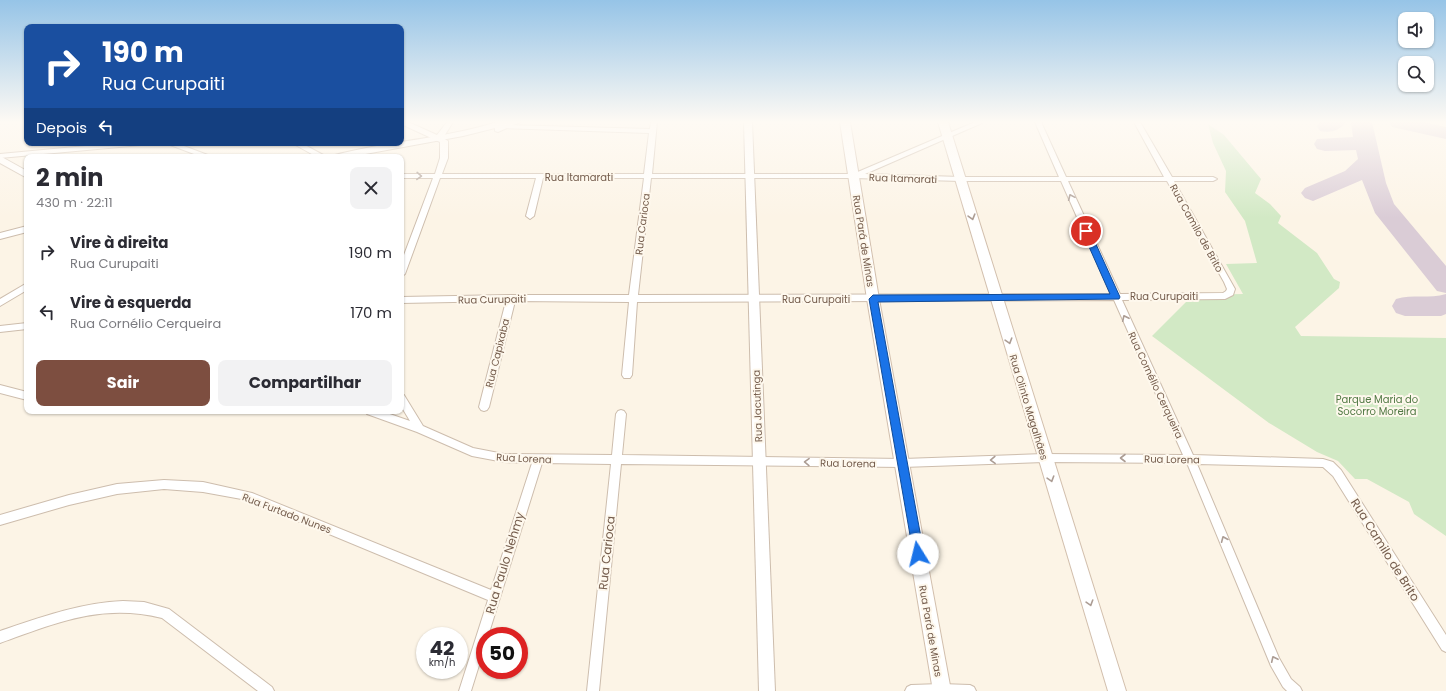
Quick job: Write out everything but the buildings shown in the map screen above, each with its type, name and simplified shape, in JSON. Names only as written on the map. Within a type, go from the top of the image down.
[{"type":"main road","name":"Rua Pará de Minas","points":[[850,154],[873,299],[942,690]]},
{"type":"main road","name":"Rua Olinto Magalhães","points":[[953,154],[1044,458],[1117,691]]},
{"type":"street","points":[[404,266],[444,158],[444,154]]},
{"type":"street","name":"Rua Carioca","points":[[627,375],[633,299],[650,154]]},
{"type":"street","name":"Rua Jacutinga","points":[[749,154],[767,691]]},
{"type":"street","points":[[853,176],[904,154]]},
{"type":"street","name":"Rua Cornélio Cerqueira","points":[[1052,154],[1190,459],[1275,662],[1287,683],[1296,691]]},
{"type":"street","name":"Rua Camilo de Brito","points":[[1155,154],[1228,282],[1231,289],[1230,293]]},
{"type":"street","points":[[0,157],[24,155]]},
{"type":"street","points":[[0,157],[24,173]]},
{"type":"street","name":"Rua Itamarati","points":[[404,176],[853,176],[961,179],[1212,179]]},
{"type":"street","points":[[530,216],[540,177]]},
{"type":"street","points":[[0,229],[24,222]]},
{"type":"street","points":[[0,236],[24,230]]},
{"type":"street","points":[[0,303],[24,288]]},
{"type":"street","name":"Rua Curupaiti","points":[[404,300],[511,298],[873,299],[1116,297],[1224,296],[1230,293]]},
{"type":"street","name":"Rua Capixaba","points":[[484,407],[511,298]]},
{"type":"street","points":[[0,329],[24,326]]},
{"type":"street","points":[[0,389],[24,395]]},
{"type":"street","points":[[404,403],[420,429]]},
{"type":"street","points":[[378,414],[420,429]]},
{"type":"street","name":"Rua Carioca","points":[[593,691],[621,414]]},
{"type":"street","name":"Rua Lorena","points":[[420,429],[472,452],[504,458],[616,461],[903,463],[1044,458],[1317,462]]},
{"type":"street","name":"Rua Paulo Nehmy","points":[[465,691],[538,459]]},
{"type":"street","name":"Rua Camilo de Brito","points":[[1317,462],[1329,466],[1337,473],[1446,646]]},
{"type":"street","name":"Rua Furtado Nunes","points":[[0,520],[95,494],[144,485],[187,484],[209,487],[248,496],[494,597]]},
{"type":"street","points":[[0,637],[92,608],[123,606],[153,609],[165,613],[268,691]]},
{"type":"street","points":[[911,691],[970,691]]},
{"type":"green space","name":"Parque Maria do Socorro Moreira","points":[[1218,154],[1240,154],[1261,179],[1255,193],[1270,204],[1281,216],[1278,223],[1317,253],[1334,279],[1340,282],[1339,288],[1295,327],[1301,336],[1446,338],[1446,536],[1414,514],[1409,502],[1367,479],[1355,479],[1338,461],[1317,452],[1269,423],[1152,336],[1193,295],[1243,294],[1226,264],[1257,263],[1245,221],[1225,192],[1226,171]]},
{"type":"taxiway","points":[[1368,154],[1374,183],[1383,207],[1446,284]]},
{"type":"taxiway","points":[[1313,193],[1353,176],[1369,160]]},
{"type":"taxiway","points":[[1405,306],[1441,306],[1446,304]]},
{"type":"route","points":[[918,554],[873,299],[1116,297],[1086,231]]}]
